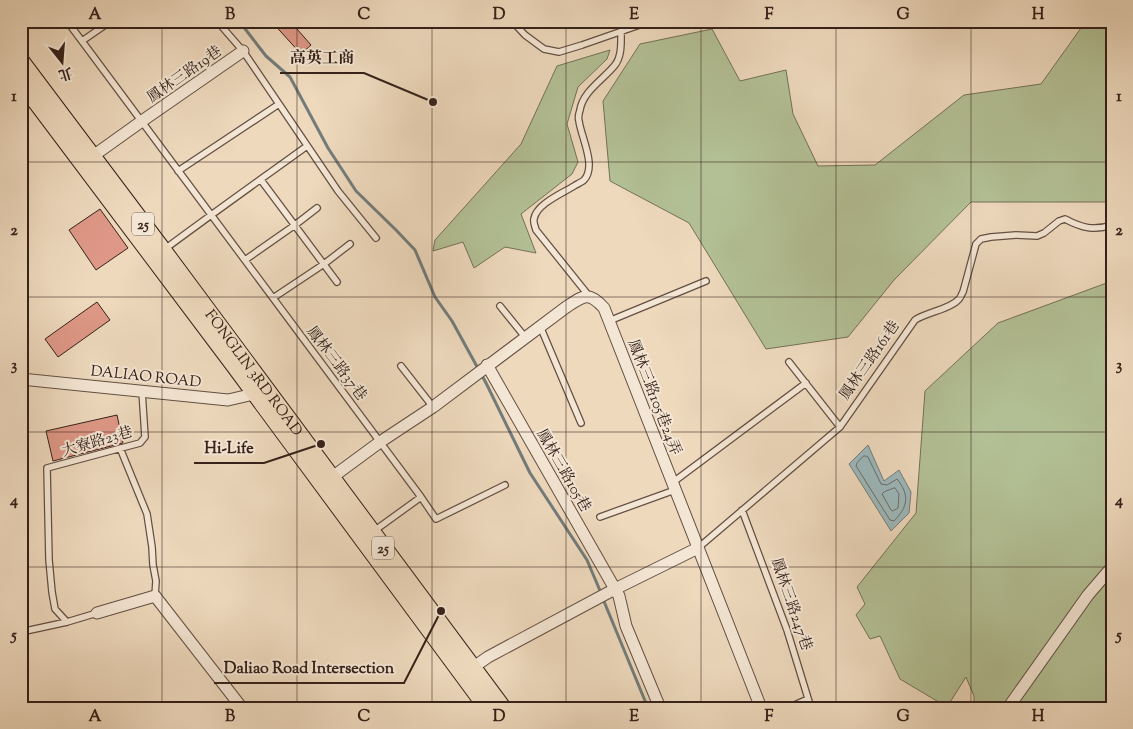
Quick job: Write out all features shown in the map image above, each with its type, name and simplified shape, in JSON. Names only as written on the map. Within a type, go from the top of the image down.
[{"type":"main road","name":"FONGLIN 3RD ROAD","points":[[21,61],[87,160],[468,671],[503,708]]},
{"type":"main road","name":"FONGLIN 3RD ROAD","points":[[21,82],[163,250],[260,390]]},
{"type":"main road","name":"FONGLIN 3RD ROAD","points":[[327,481],[372,532],[468,671],[487,708]]},
{"type":"street","name":"鳳林三路19巷","points":[[87,160],[243,51]]},
{"type":"street","name":"鳳林三路105巷24弄","points":[[590,296],[604,308],[674,487]]},
{"type":"street","points":[[327,481],[380,442],[433,407],[539,326],[580,298],[590,296]]},
{"type":"street","name":"鳳林三路105巷","points":[[482,369],[613,591],[619,596],[626,626],[660,708]]},
{"type":"street","name":"DALIAO ROAD","points":[[21,378],[228,400],[260,390]]},
{"type":"street","points":[[674,487],[761,708]]},
{"type":"street","points":[[468,671],[488,657],[698,548]]},
{"type":"street","points":[[1008,708],[1088,595],[1112,567]]},
{"type":"street","points":[[96,613],[156,596],[242,708]]},
{"type":"lane","points":[[67,21],[142,121]]},
{"type":"lane","points":[[82,41],[111,21]]},
{"type":"lane","points":[[216,21],[243,51],[338,190],[376,238]]},
{"type":"lane","points":[[512,21],[525,35],[544,49],[559,52],[651,21]]},
{"type":"lane","points":[[590,296],[536,230],[533,221],[535,213],[539,208],[584,180],[589,172],[589,161],[579,121],[580,108],[586,96],[604,74],[616,64],[622,32]]},
{"type":"lane","points":[[178,171],[279,104]]},
{"type":"lane","name":"鳳林三路19巷","points":[[142,121],[211,214]]},
{"type":"lane","points":[[163,250],[307,146]]},
{"type":"lane","points":[[261,180],[337,282]]},
{"type":"lane","points":[[245,260],[317,208]]},
{"type":"lane","name":"鳳林三路37巷","points":[[211,214],[380,442]]},
{"type":"lane","name":"鳳林三路161巷","points":[[698,548],[840,427],[915,320],[923,315],[953,304],[960,299],[973,252],[976,244],[981,239],[1016,235],[1037,236],[1059,221],[1065,220],[1090,228],[1112,225]]},
{"type":"lane","points":[[273,298],[350,244]]},
{"type":"lane","points":[[609,321],[706,281]]},
{"type":"lane","points":[[500,306],[525,337]]},
{"type":"lane","points":[[539,326],[581,423]]},
{"type":"lane","name":"鳳林三路161巷","points":[[789,362],[840,427]]},
{"type":"lane","points":[[401,366],[433,407]]},
{"type":"lane","points":[[600,518],[674,487],[806,383]]},
{"type":"lane","name":"大寮路23巷","points":[[66,622],[55,609],[52,592],[49,560],[47,468],[140,443],[145,438],[142,391]]},
{"type":"lane","points":[[380,442],[436,519],[506,485]]},
{"type":"lane","points":[[120,448],[147,514],[156,581],[156,596]]},
{"type":"lane","points":[[372,532],[421,497]]},
{"type":"lane","name":"鳳林三路247巷","points":[[742,510],[787,630],[811,708]]},
{"type":"lane","points":[[21,632],[96,613]]},
{"type":"lane","points":[[788,708],[808,700]]},
{"type":"green space","points":[[1086,21],[1112,21],[1112,202],[971,202],[894,280],[848,337],[766,349],[689,223],[610,181],[603,101],[640,44],[712,29],[740,81],[786,70],[793,114],[818,166],[875,165],[964,95],[1041,84]]},
{"type":"green space","points":[[610,50],[607,59],[578,87],[567,124],[578,162],[572,174],[521,214],[536,253],[505,247],[474,268],[463,242],[433,251],[435,240],[521,144],[557,66]]},
{"type":"green space","points":[[1112,281],[1112,708],[974,708],[974,696],[966,677],[947,707],[900,679],[880,636],[870,639],[856,615],[865,604],[857,587],[916,513],[925,391],[998,323]]},
{"type":"water","points":[[868,445],[884,481],[899,470],[911,492],[909,513],[891,531],[849,464]]},
{"type":"building","points":[[271,21],[290,21],[311,45],[301,54]]},
{"type":"building","points":[[100,209],[128,248],[96,270],[69,230]]},
{"type":"building","points":[[97,302],[110,320],[58,357],[45,339]]},
{"type":"building","points":[[117,415],[123,443],[53,461],[46,431]]},
{"type":"waterway","points":[[239,21],[266,56],[290,77],[328,148],[356,191],[415,250],[435,297],[452,321],[486,383],[530,473],[587,560],[601,593]]},
{"type":"waterway","points":[[603,599],[648,708]]},
{"type":"place","name":"高英工商","points":[[433,102]]},
{"type":"place","name":"Hi-Life","points":[[321,444]]},
{"type":"place","name":"Daliao Road Intersection","points":[[441,611]]}]
